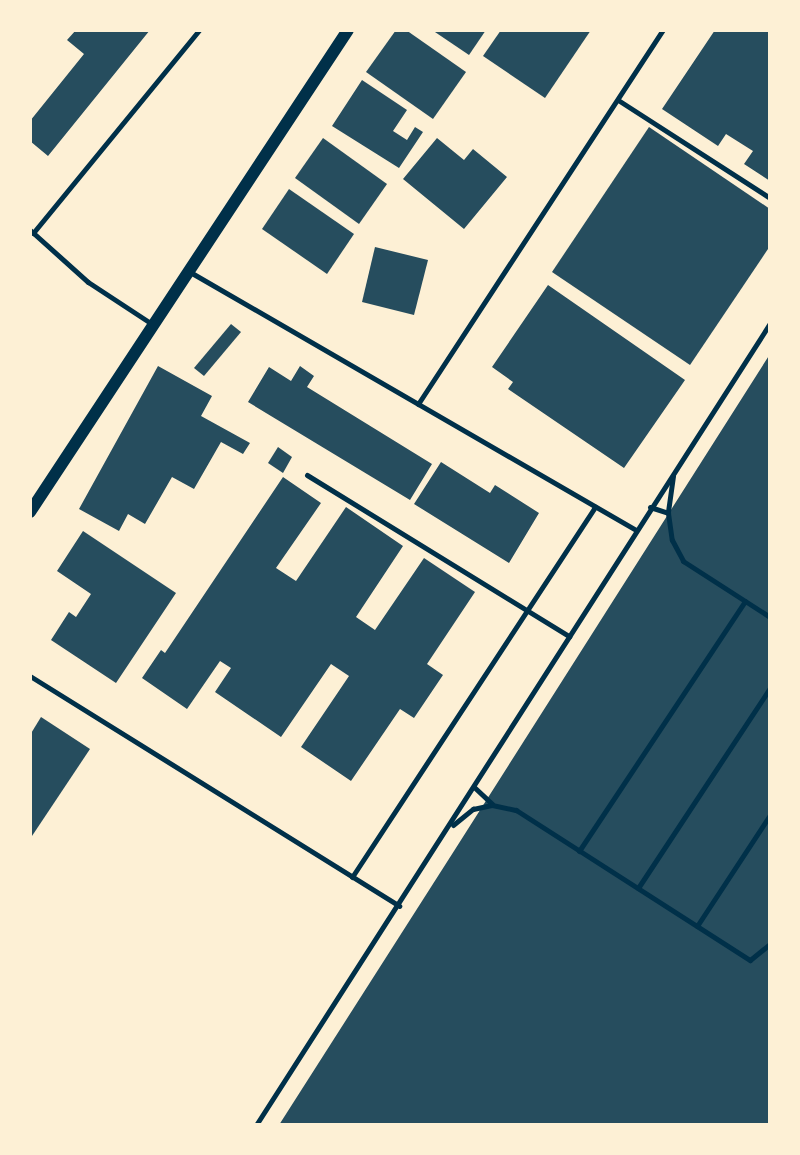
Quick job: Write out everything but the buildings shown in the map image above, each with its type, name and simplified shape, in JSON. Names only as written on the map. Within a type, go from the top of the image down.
[{"type":"street","points":[[30,512],[348,30]]},
{"type":"lane","points":[[153,324],[88,282],[32,231],[199,30]]},
{"type":"lane","points":[[418,404],[663,30]]},
{"type":"lane","points":[[618,100],[770,198]]},
{"type":"lane","points":[[187,271],[636,530]]},
{"type":"lane","points":[[255,1125],[399,906],[770,323]]},
{"type":"lane","points":[[675,470],[668,513],[672,540],[683,561],[770,617]]},
{"type":"lane","points":[[307,475],[569,636]]},
{"type":"lane","points":[[352,877],[528,613],[595,507]]},
{"type":"lane","points":[[650,508],[668,513]]},
{"type":"lane","points":[[579,851],[745,601]]},
{"type":"lane","points":[[30,676],[399,906]]},
{"type":"lane","points":[[638,888],[770,688]]},
{"type":"lane","points":[[474,787],[492,804],[516,810],[750,960],[770,944]]},
{"type":"lane","points":[[448,829],[474,809],[492,804]]},
{"type":"lane","points":[[697,926],[770,815]]}]
